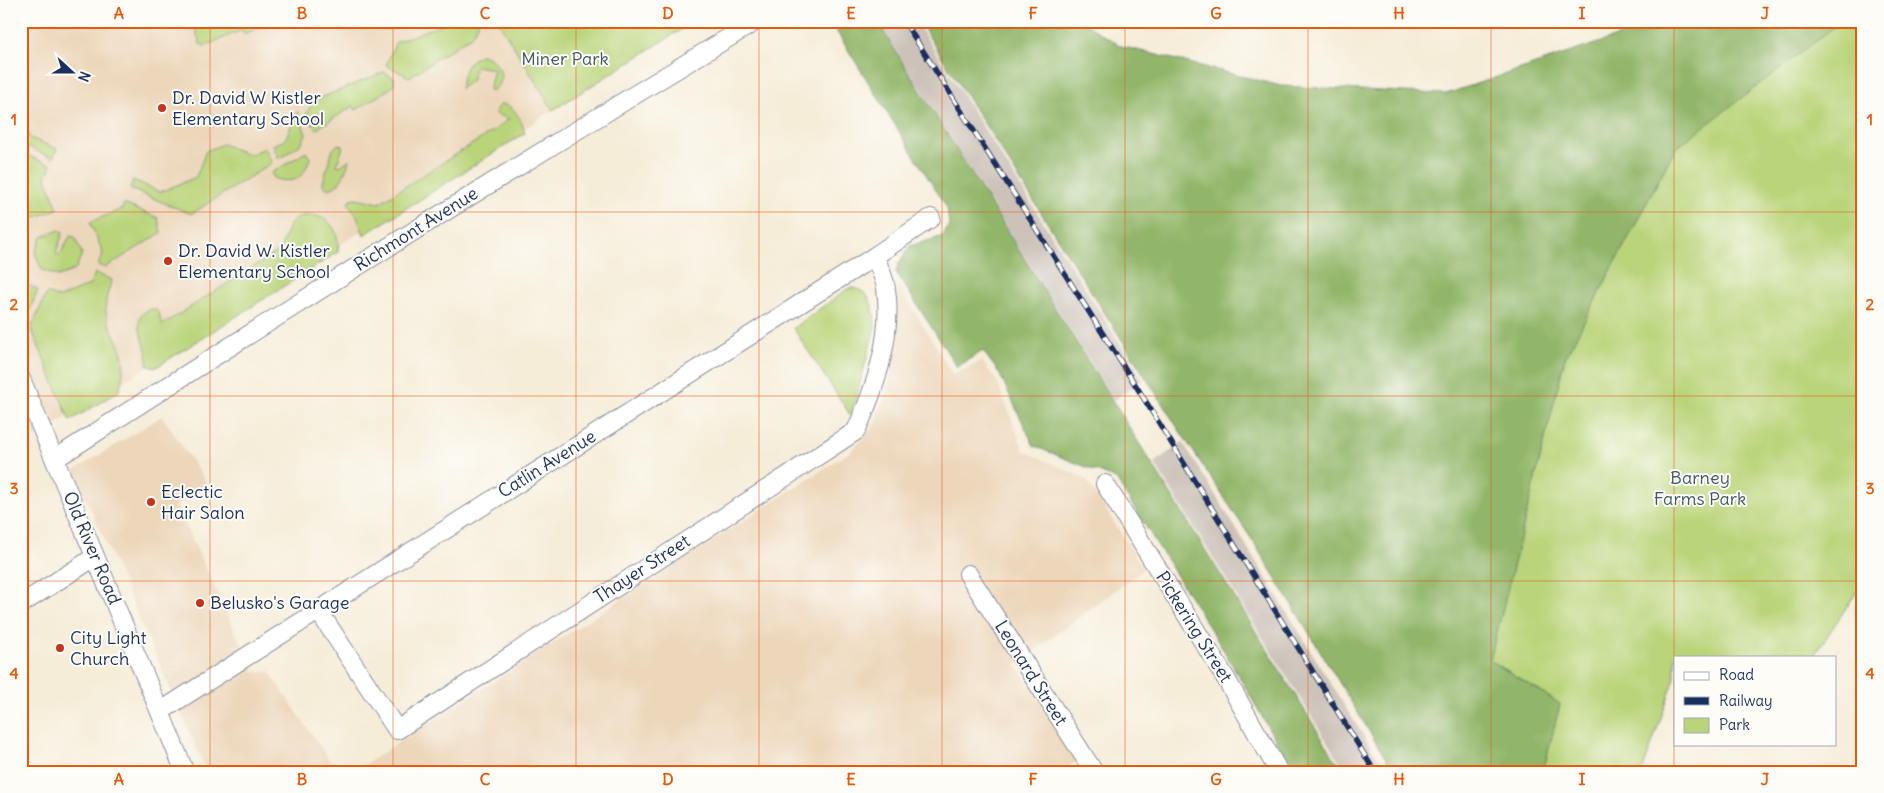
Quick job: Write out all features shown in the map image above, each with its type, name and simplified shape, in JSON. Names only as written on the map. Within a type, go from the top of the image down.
[{"type":"street","name":"Richmont Avenue","points":[[55,459],[467,197],[756,21]]},
{"type":"street","name":"Catlin Avenue","points":[[161,710],[875,256],[931,218]]},
{"type":"street","name":"Thayer Street","points":[[318,610],[397,730],[856,431],[865,412],[877,375],[887,332],[886,288],[875,256]]},
{"type":"street","name":"Old River Road","points":[[21,380],[161,710],[185,772]]},
{"type":"street","name":"Pickering Street","points":[[1105,484],[1226,677],[1280,772]]},
{"type":"street","points":[[21,604],[96,557]]},
{"type":"street","name":"Leonard Street","points":[[968,574],[1091,771]]},
{"type":"shaded area","name":"Dr. David W. Kistler Elementary School","points":[[21,21],[695,21],[21,446]]},
{"type":"shaded area","points":[[878,21],[916,21],[1143,380],[1114,400]]},
{"type":"shaded area","points":[[898,284],[953,375],[982,361],[997,381],[1024,451],[1086,479],[1144,569],[1016,664],[1077,761],[1060,772],[207,772],[74,471],[162,416],[209,486],[176,505],[255,673],[269,671],[330,761],[356,770],[850,452],[873,427],[885,396],[894,360]]},
{"type":"shaded area","points":[[1183,442],[1387,772],[1346,772],[1154,463]]},
{"type":"green space","points":[[193,21],[274,22],[244,34],[242,30],[205,46],[200,44]]},
{"type":"green space","points":[[451,21],[479,21],[471,36],[409,77],[386,65],[396,42]]},
{"type":"green space","name":"Miner Park","points":[[498,21],[695,21],[553,110]]},
{"type":"green space","points":[[830,21],[877,21],[1343,772],[1294,772],[1226,654],[1116,479],[1034,446],[999,373],[983,351],[957,367],[896,272],[899,263],[910,246],[943,236],[949,224],[947,208]]},
{"type":"green space","points":[[919,21],[1081,21],[1121,46],[1281,86],[1446,94],[1622,35],[1650,21],[1765,21],[1768,25],[1774,21],[1842,21],[1675,149],[1565,358],[1490,660],[1560,704],[1543,772],[1394,772],[1253,541],[1183,436]]},
{"type":"green space","name":"Barney Farms Park","points":[[1831,21],[1863,21],[1863,583],[1814,656],[1710,656],[1685,651],[1683,656],[1674,656],[1674,681],[1642,772],[1543,772],[1560,704],[1490,660],[1565,358],[1675,149],[1799,44]]},
{"type":"green space","points":[[481,55],[493,61],[500,70],[500,81],[497,86],[492,91],[489,90],[494,69],[475,66],[471,81],[460,89],[468,64]]},
{"type":"green space","points":[[384,72],[394,78],[394,86],[356,110],[353,106],[317,129],[313,125],[307,113],[313,101]]},
{"type":"green space","points":[[501,104],[514,110],[520,119],[525,133],[364,235],[357,216],[348,203],[351,199],[356,198],[379,203],[493,131],[509,119],[496,114],[496,109]]},
{"type":"green space","points":[[297,112],[306,134],[301,144],[279,159],[273,145],[285,140]]},
{"type":"green space","points":[[21,122],[24,122],[30,138],[57,149],[53,158],[21,144]]},
{"type":"green space","points":[[223,144],[249,155],[265,148],[272,163],[191,214],[130,189],[133,180],[160,192],[196,177],[206,151]]},
{"type":"green space","points":[[338,144],[343,146],[337,165],[340,166],[350,159],[340,182],[333,188],[328,189],[323,185],[323,182],[333,149]]},
{"type":"green space","points":[[306,152],[310,158],[302,175],[289,181],[275,179],[271,173]]},
{"type":"green space","points":[[21,153],[51,165],[46,178],[58,209],[28,220],[22,233]]},
{"type":"green space","points":[[124,204],[158,218],[161,233],[105,268],[98,265],[103,253],[90,222],[122,209]]},
{"type":"green space","points":[[308,215],[322,218],[332,226],[337,238],[338,252],[155,368],[147,365],[147,352],[139,323],[145,312],[150,309],[156,310],[162,325],[280,250],[289,225],[298,217]]},
{"type":"green space","points":[[59,230],[63,232],[56,254],[60,255],[70,236],[75,237],[82,254],[75,270],[58,276],[42,270],[35,253],[42,237]]},
{"type":"green space","points":[[21,271],[28,285],[38,290],[27,317],[21,303]]},
{"type":"green space","points":[[95,273],[112,280],[106,300],[106,308],[109,322],[122,353],[123,375],[119,391],[70,421],[31,328],[47,293],[59,298],[90,285]]},
{"type":"green space","points":[[849,288],[862,291],[867,296],[873,308],[875,328],[851,416],[793,328]]},
{"type":"railway","points":[[904,21],[1138,389],[1375,772]]},
{"type":"place","name":"Dr. David W Kistler Elementary School","points":[[162,108]]},
{"type":"place","name":"Dr. David W. Kistler Elementary School","points":[[168,261]]},
{"type":"place","name":"Eclectic Hair Salon","points":[[151,502]]},
{"type":"place","name":"Belusko's Garage","points":[[200,603]]},
{"type":"place","name":"City Light Church","points":[[60,648]]}]
